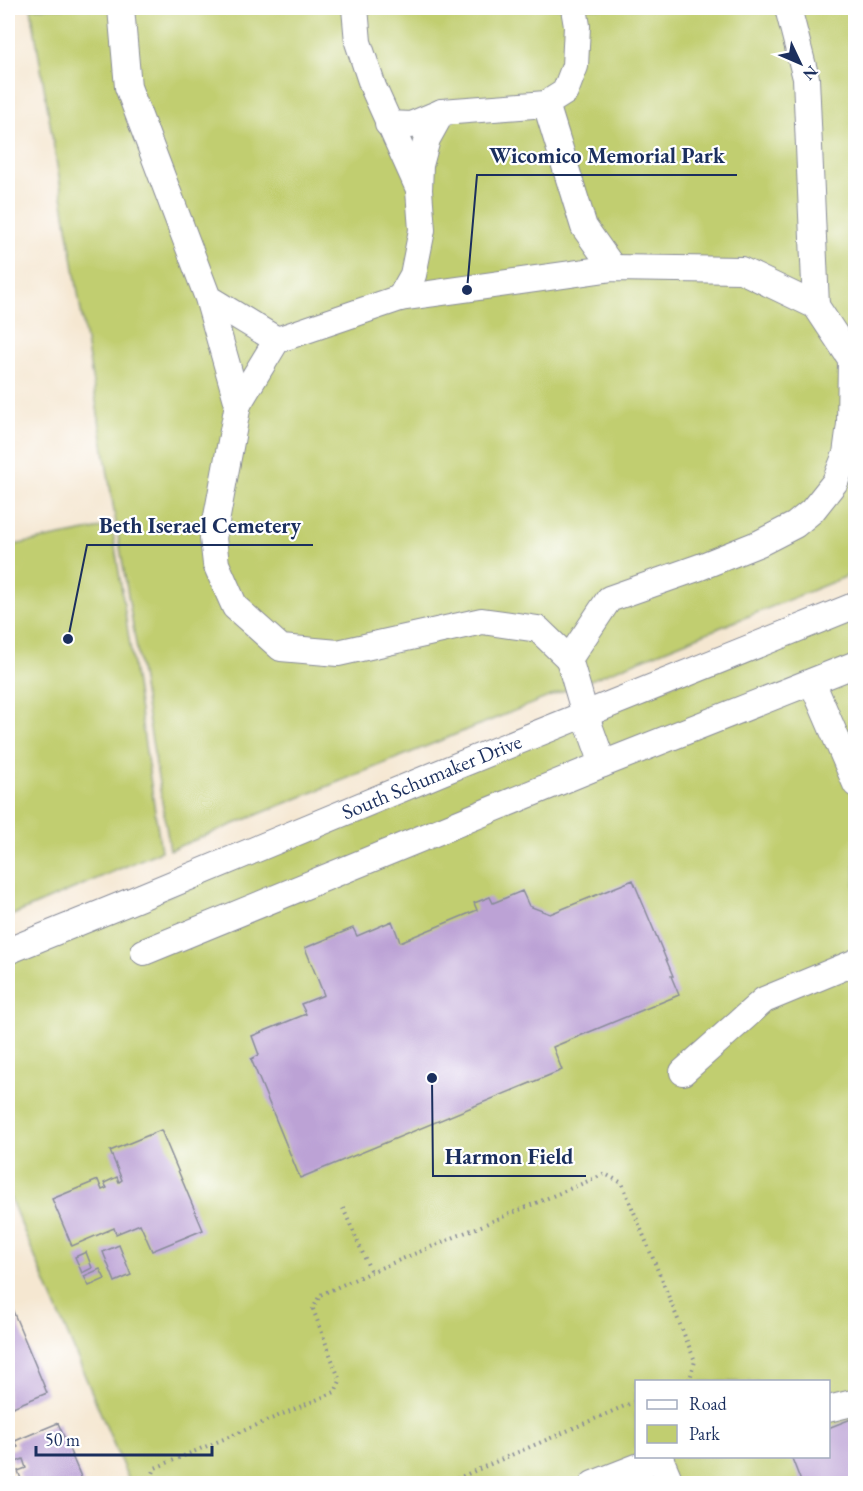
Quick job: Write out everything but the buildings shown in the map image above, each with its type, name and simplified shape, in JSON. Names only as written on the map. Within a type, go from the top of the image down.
[{"type":"street","points":[[121,8],[128,87],[208,298],[238,404]]},
{"type":"street","points":[[355,8],[358,42],[373,87],[419,190]]},
{"type":"street","points":[[388,123],[411,124],[442,112],[546,104],[565,92],[575,66],[577,26],[573,8]]},
{"type":"street","points":[[788,8],[806,78],[816,306]]},
{"type":"street","points":[[546,104],[584,227],[613,268]]},
{"type":"street","points":[[400,298],[413,275],[422,230],[420,165],[427,139],[442,112]]},
{"type":"street","points":[[569,659],[609,599],[700,567],[778,534],[795,525],[812,511],[835,482],[846,454],[850,424],[851,359],[816,306],[741,270],[613,268],[400,298],[277,340],[238,404],[213,538],[216,564],[235,608],[280,648],[338,654],[482,621],[538,629],[569,659],[603,764]]},
{"type":"street","points":[[208,298],[277,340]]},
{"type":"street","name":"South Schumaker Drive","points":[[8,951],[431,776],[855,605]]},
{"type":"street","points":[[144,952],[603,764],[855,664]]},
{"type":"street","points":[[812,682],[855,784]]},
{"type":"street","points":[[683,1072],[764,1000],[855,962]]},
{"type":"street","points":[[830,1408],[855,1402]]},
{"type":"street","points":[[593,1483],[659,1458]]},
{"type":"street","points":[[662,1458],[671,1484]]},
{"type":"path","points":[[149,1484],[155,1468],[335,1392],[340,1382],[313,1309],[320,1295],[605,1174],[622,1183],[695,1361],[690,1378],[686,1380]]},
{"type":"path","points":[[343,1208],[371,1272]]},
{"type":"path","points":[[454,1484],[456,1479],[635,1401]]},
{"type":"green space","points":[[31,8],[855,8],[855,573],[170,850]]},
{"type":"green space","points":[[112,526],[161,851],[8,917],[8,546]]},
{"type":"green space","points":[[855,608],[855,1483],[130,1483],[8,1193],[8,963]]},
{"type":"place","name":"Wicomico Memorial Park","points":[[467,290]]},
{"type":"place","name":"Beth Iserael Cemetery","points":[[68,639]]},
{"type":"place","name":"Harmon Field","points":[[432,1078]]}]
